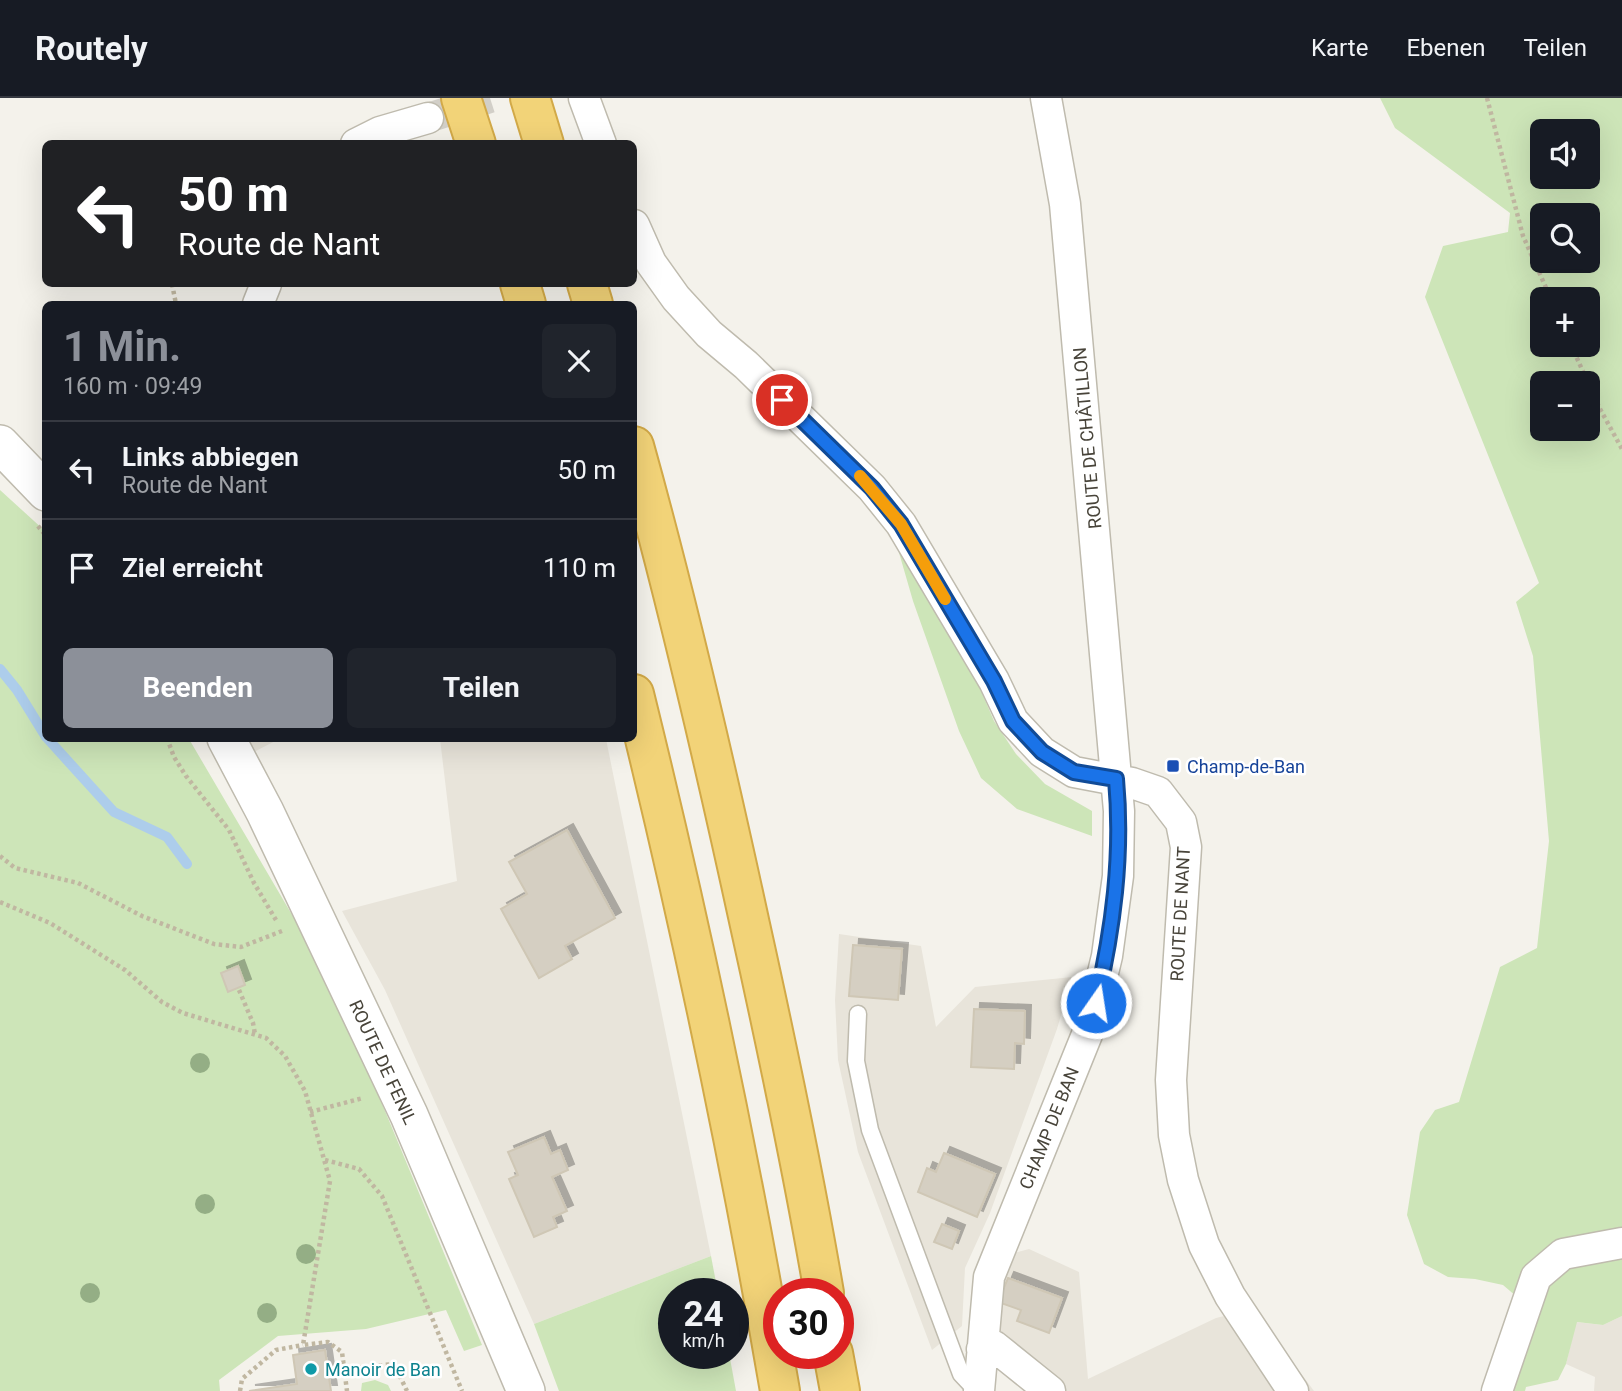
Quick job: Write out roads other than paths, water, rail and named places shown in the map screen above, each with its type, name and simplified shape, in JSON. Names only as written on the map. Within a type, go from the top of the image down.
[{"type":"highway","points":[[461,98],[475,140]]},
{"type":"highway","points":[[530,98],[543,140]]},
{"type":"highway","points":[[637,458],[686,646],[735,853],[821,1278]]},
{"type":"highway","points":[[637,706],[710,1018],[734,1134],[780,1391]]},
{"type":"highway","points":[[836,1369],[840,1391]]},
{"type":"street","points":[[584,98],[600,140]]},
{"type":"street","name":"ROUTE DE CHÂTILLON","points":[[1045,98],[1065,204],[1116,779]]},
{"type":"street","points":[[363,140],[380,132],[428,118]]},
{"type":"street","name":"ROUTE DE NANT","points":[[637,232],[651,263],[676,298],[709,334],[746,365],[872,488],[901,524],[994,681],[1013,721],[1042,752],[1074,772],[1116,779],[1158,792],[1181,822],[1186,847],[1171,1080],[1174,1135],[1183,1180],[1204,1244],[1230,1296],[1293,1391]]},
{"type":"street","points":[[0,444],[42,488]]},
{"type":"street","name":"ROUTE DE FENIL","points":[[228,742],[265,812],[409,1115],[526,1391]]},
{"type":"street","name":"CHAMP DE BAN","points":[[978,1391],[989,1277],[1090,1027],[1107,956],[1118,876],[1119,811],[1116,779]]},
{"type":"street","points":[[1497,1391],[1536,1277],[1563,1254],[1622,1242]]},
{"type":"street","points":[[982,1349],[994,1346],[1050,1391]]},
{"type":"lane","points":[[858,1014],[856,1061],[870,1130],[961,1374],[978,1391]]},
{"type":"waterway","points":[[0,669],[17,690],[42,731]]},
{"type":"waterway","points":[[51,742],[114,812],[167,837],[187,864]]},
{"type":"tunnel","points":[[428,118],[490,98]]},
{"type":"place","name":"Champ-de-Ban","points":[[1173,766]]},
{"type":"place","name":"Manoir de Ban","points":[[311,1369]]}]
